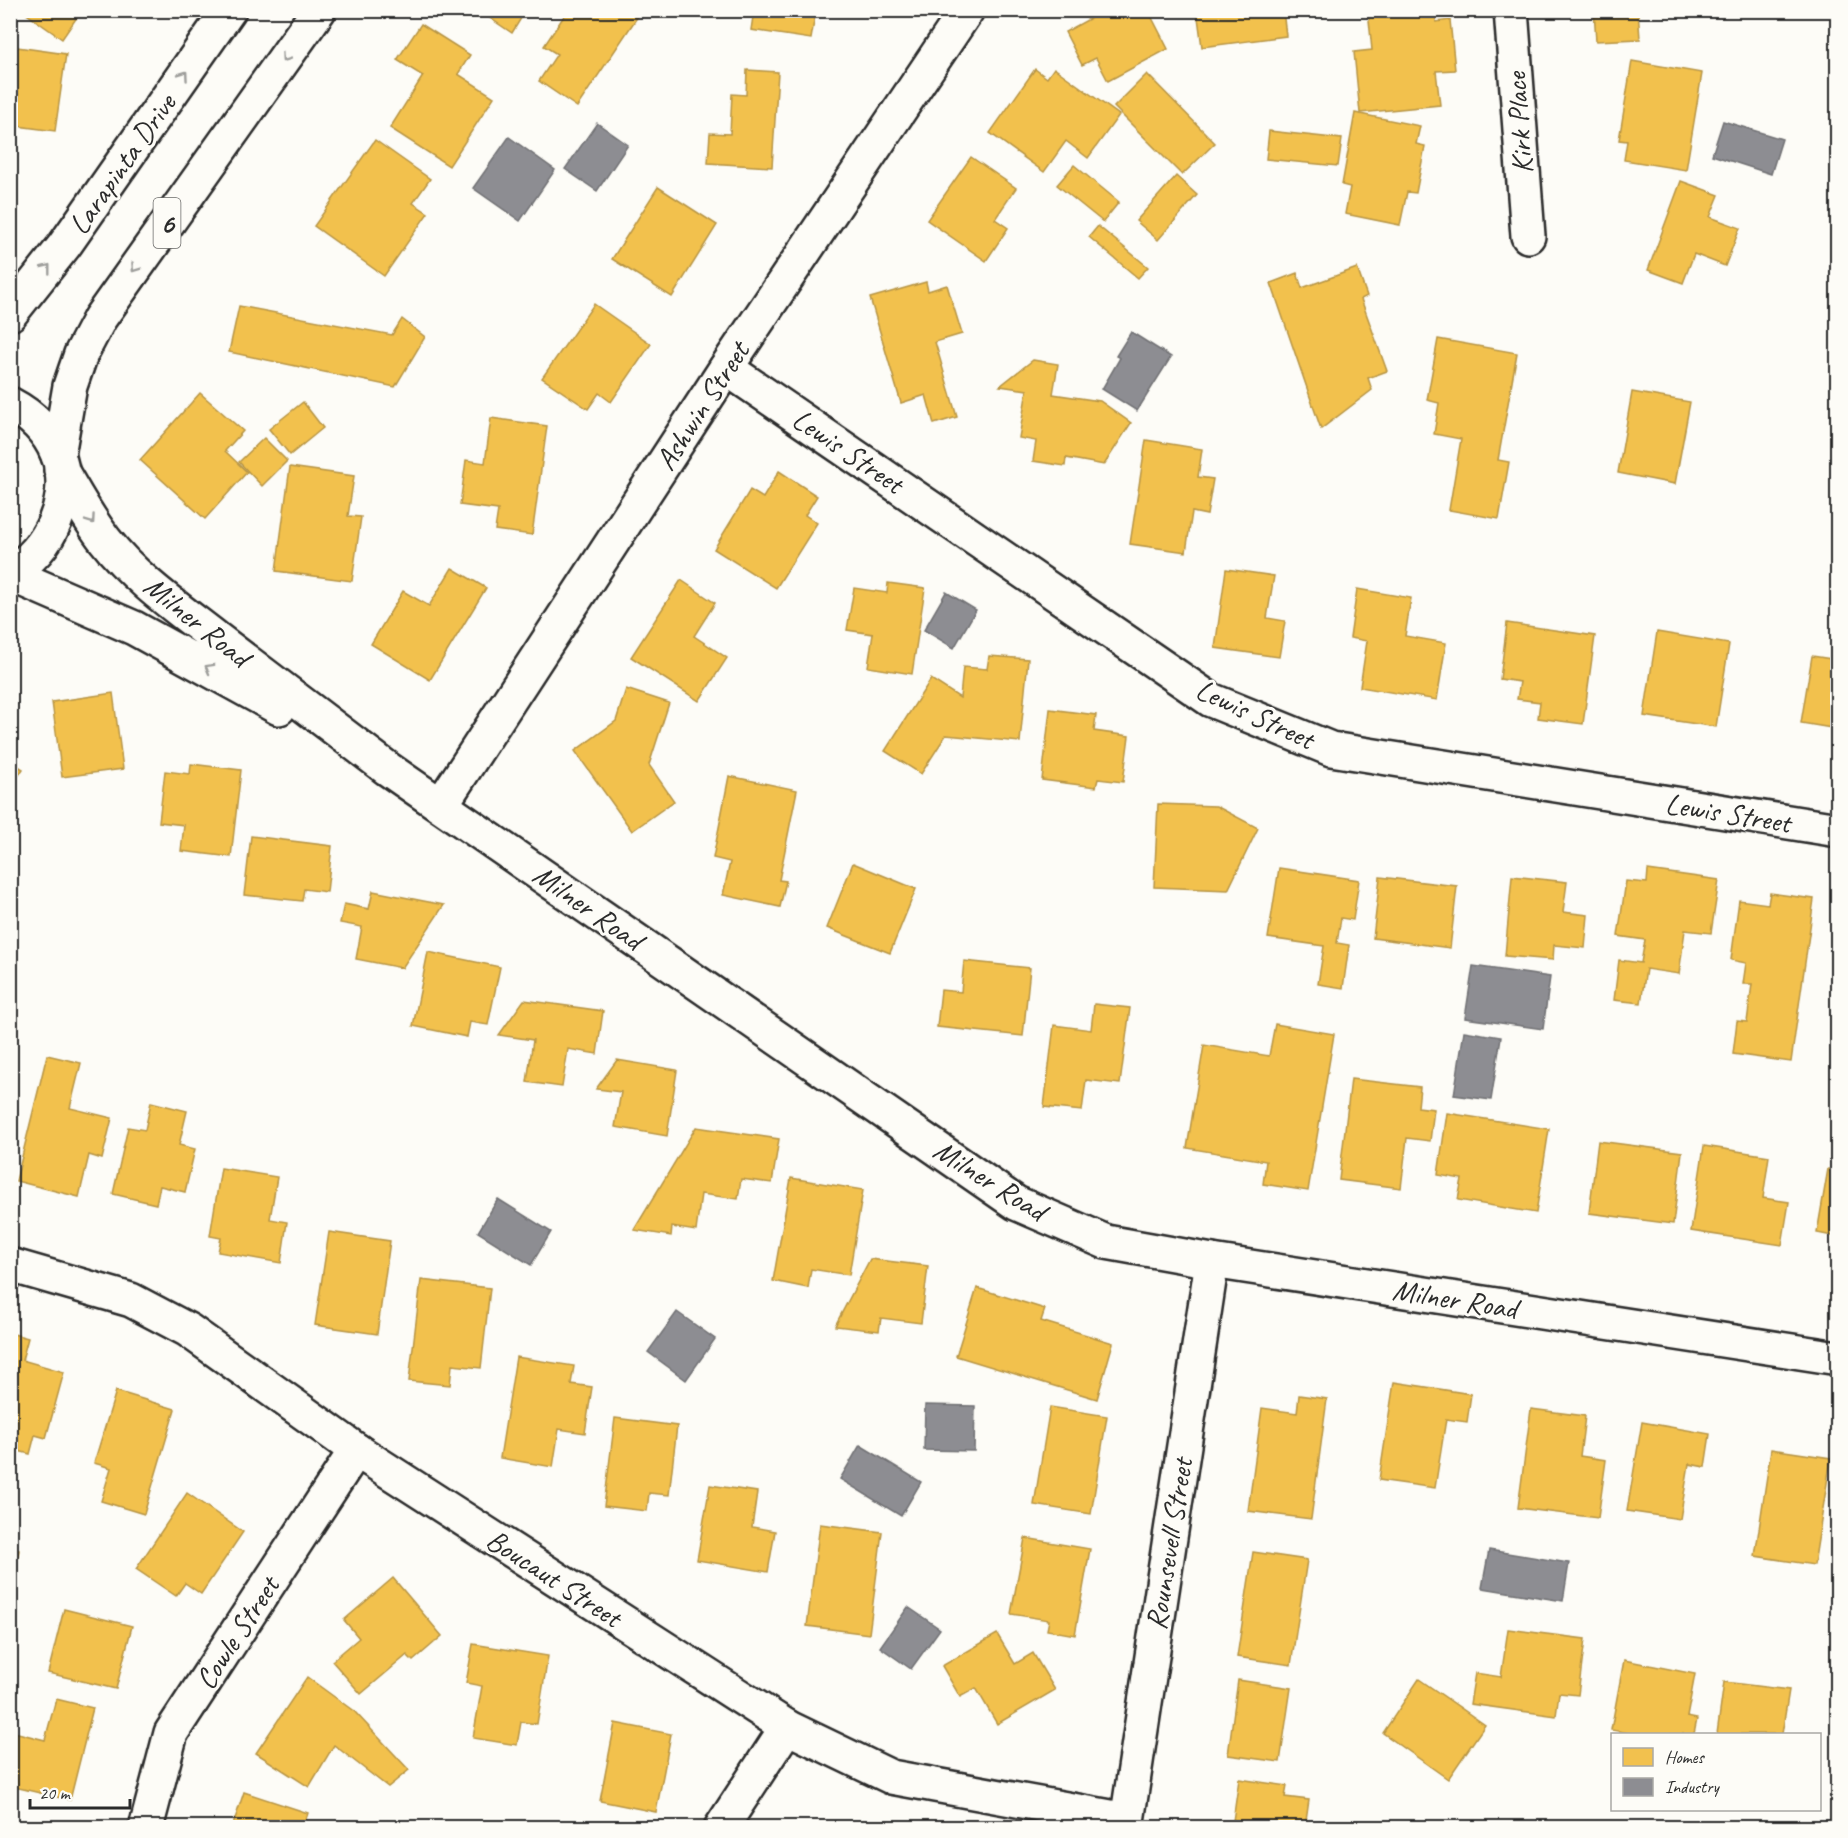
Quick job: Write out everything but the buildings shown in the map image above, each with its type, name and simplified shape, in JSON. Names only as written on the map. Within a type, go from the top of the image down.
[{"type":"street","name":"Larapinta Drive","points":[[10,314],[64,246],[230,10]]},
{"type":"street","name":"6","points":[[10,573],[30,559],[49,536],[59,508],[62,486],[59,462],[70,386],[81,354],[100,318],[319,10]]},
{"type":"street","name":"Ashwin Street","points":[[441,805],[726,368],[967,10]]},
{"type":"street","name":"Kirk Place","points":[[1511,10],[1528,236]]},
{"type":"street","name":"Lewis Street","points":[[726,368],[1211,700],[1331,750],[1838,830]]},
{"type":"street","name":"Milner Road","points":[[10,404],[26,412],[47,435],[87,515],[106,541],[173,605],[388,769],[1016,1203],[1106,1242],[1212,1262],[1838,1358]]},
{"type":"street","name":"Milner Road","points":[[10,573],[165,644],[388,769]]},
{"type":"street","name":"Rounsevell Street","points":[[1127,1824],[1212,1262]]},
{"type":"street","name":"Boucaut Street","points":[[10,1265],[131,1300],[188,1330],[356,1450],[787,1727],[891,1777],[1127,1824]]},
{"type":"street","name":"Cowle Street","points":[[146,1827],[171,1733],[356,1450]]},
{"type":"street","points":[[721,1827],[787,1727]]}]
